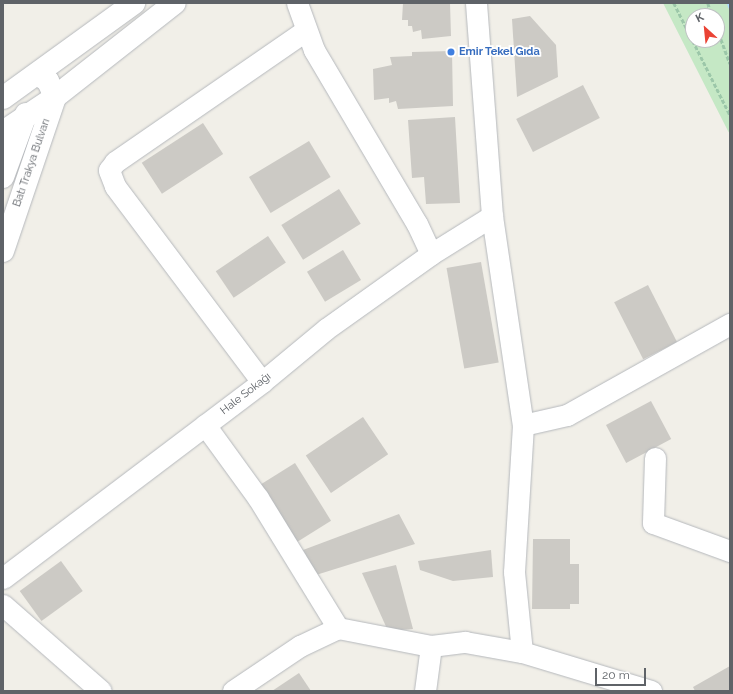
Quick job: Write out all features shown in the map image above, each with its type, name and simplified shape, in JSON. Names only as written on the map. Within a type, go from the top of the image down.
[{"type":"main road","points":[[3,98],[134,3]]},
{"type":"main road","name":"Batı Trakya Bulvarı","points":[[26,117],[55,97],[176,3]]},
{"type":"main road","points":[[37,74],[48,81],[55,97]]},
{"type":"main road","name":"Batı Trakya Bulvarı","points":[[3,178],[26,117],[37,74]]},
{"type":"main road","name":"Batı Trakya Bulvarı","points":[[3,251],[55,97]]},
{"type":"main road","points":[[3,132],[26,117]]},
{"type":"street","points":[[297,3],[314,50],[417,224],[431,254]]},
{"type":"street","points":[[476,3],[492,216],[523,425],[514,572],[522,652]]},
{"type":"street","points":[[262,382],[115,186],[109,170],[121,157],[306,30]]},
{"type":"street","name":"Hale Sokağı","points":[[3,578],[262,382],[326,329],[431,254],[492,216]]},
{"type":"street","points":[[523,425],[567,415],[730,324]]},
{"type":"street","points":[[205,425],[258,498],[338,628]]},
{"type":"street","points":[[655,458],[653,523],[730,551]]},
{"type":"street","points":[[3,605],[101,691]]},
{"type":"street","points":[[233,691],[300,646],[338,628],[431,646],[465,642],[522,652],[651,691]]},
{"type":"street","points":[[425,691],[431,646]]},
{"type":"path","points":[[674,3],[730,114]]},
{"type":"path","points":[[724,48],[730,64]]},
{"type":"green space","points":[[663,3],[730,3],[730,134],[686,48],[725,48],[725,8],[685,8],[685,46]]},
{"type":"building","points":[[403,3],[450,3],[451,36],[422,39],[421,30],[413,32],[412,26],[408,26],[408,20],[402,20]]},
{"type":"building","points":[[530,16],[556,45],[558,77],[517,97],[512,19]]},
{"type":"building","points":[[452,51],[453,106],[398,109],[396,101],[389,103],[389,98],[374,100],[373,69],[392,65],[390,57],[412,56],[412,52]]},
{"type":"building","points":[[583,85],[600,118],[533,152],[516,119]]},
{"type":"building","points":[[455,117],[460,203],[426,204],[424,177],[412,178],[408,120]]},
{"type":"building","points":[[203,123],[223,154],[162,194],[142,163]]},
{"type":"building","points":[[309,141],[331,177],[271,213],[249,177]]},
{"type":"building","points":[[339,189],[361,224],[303,260],[281,225]]},
{"type":"building","points":[[268,236],[286,263],[234,298],[216,271]]},
{"type":"building","points":[[343,250],[361,280],[325,302],[307,272]]},
{"type":"building","points":[[481,262],[499,362],[464,369],[447,268]]},
{"type":"building","points":[[648,285],[677,342],[643,359],[614,302]]},
{"type":"building","points":[[651,401],[671,439],[626,463],[606,425]]},
{"type":"building","points":[[363,417],[388,454],[331,493],[306,456]]},
{"type":"building","points":[[295,463],[331,521],[296,542],[260,485]]},
{"type":"building","points":[[399,514],[415,544],[316,575],[303,550]]},
{"type":"building","points":[[533,539],[570,539],[570,564],[579,564],[579,604],[570,604],[570,609],[532,609]]},
{"type":"building","points":[[491,550],[493,577],[453,581],[420,570],[418,561]]},
{"type":"building","points":[[61,561],[83,591],[41,621],[20,591]]},
{"type":"building","points":[[396,565],[413,629],[388,631],[362,573]]},
{"type":"building","points":[[730,666],[730,691],[695,691],[693,687]]},
{"type":"building","points":[[299,673],[311,691],[272,691]]},
{"type":"place","name":"Emir Tekel Gıda","points":[[451,52]]}]
